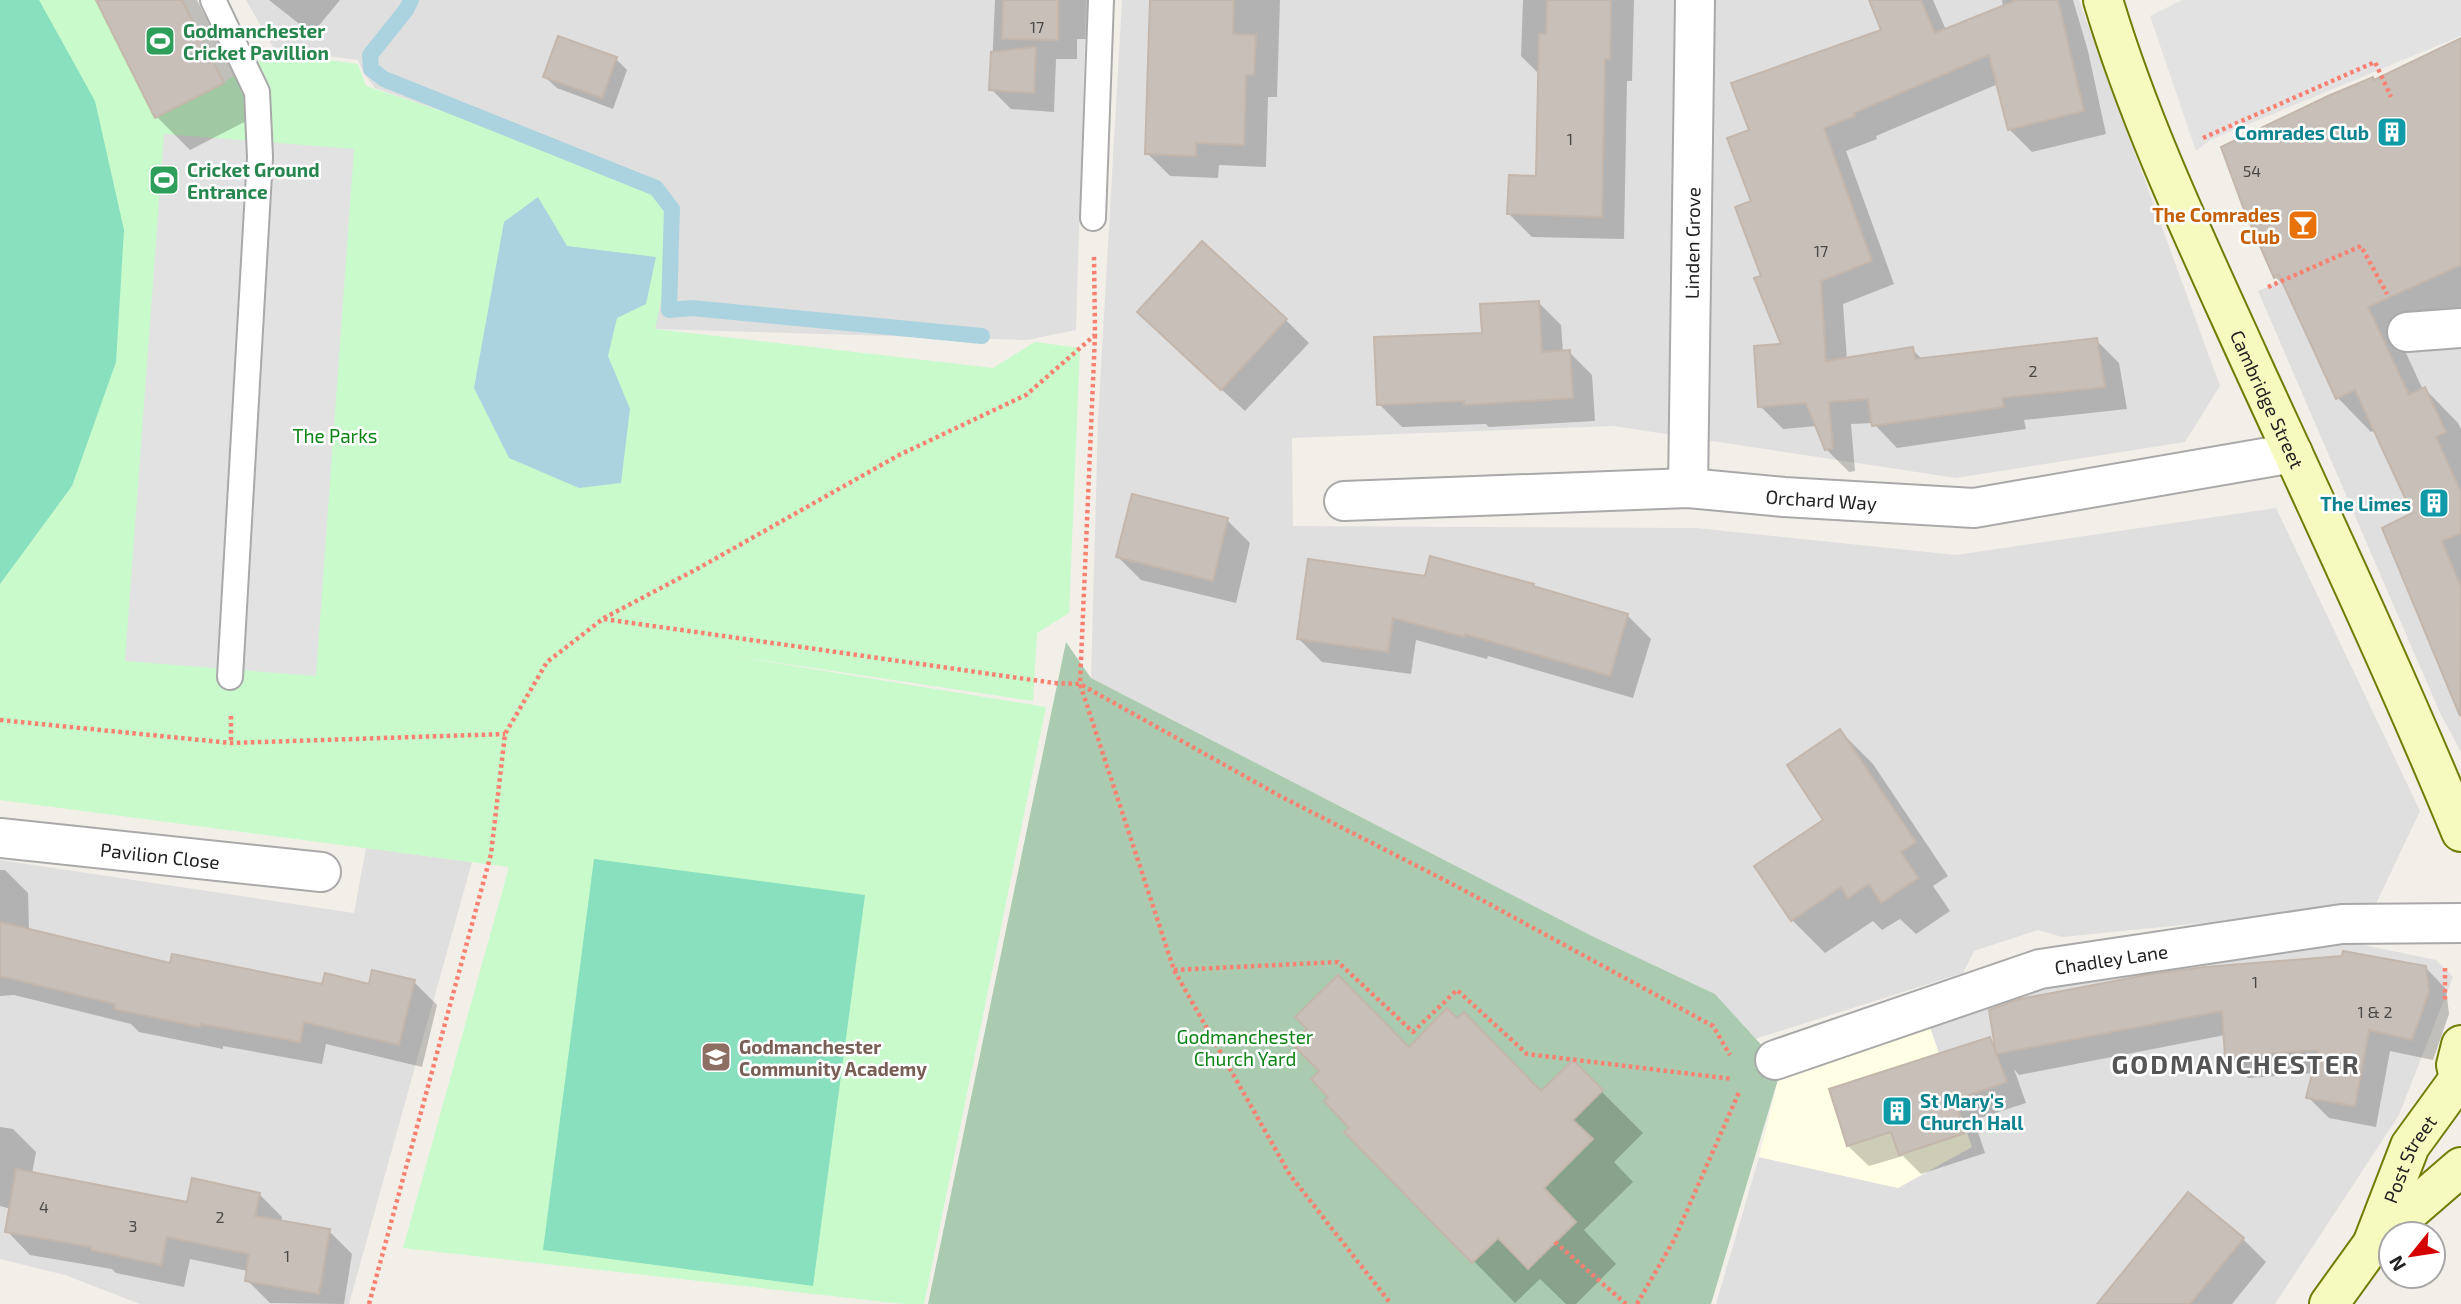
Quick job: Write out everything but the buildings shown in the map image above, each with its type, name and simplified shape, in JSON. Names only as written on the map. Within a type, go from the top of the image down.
[{"type":"main road","name":"Cambridge Street","points":[[2103,0],[2159,158],[2410,709],[2461,832]]},
{"type":"main road","name":"Post Street","points":[[2373,1244],[2410,1146],[2460,1070]]},
{"type":"main road","name":"Post Street","points":[[2329,1304],[2373,1244],[2461,1167]]},
{"type":"street","name":"Linden Grove","points":[[1688,488],[1695,0]]},
{"type":"street","points":[[2407,332],[2461,328]]},
{"type":"street","name":"Orchard Way","points":[[1344,501],[1688,488],[1784,497],[1974,508],[2293,453]]},
{"type":"street","name":"Pavilion Close","points":[[0,838],[321,872]]},
{"type":"street","name":"Chadley Lane","points":[[1774,1060],[2040,969],[2342,924],[2461,923]]},
{"type":"lane","points":[[213,0],[257,92],[260,158],[230,677]]},
{"type":"lane","points":[[1093,218],[1101,0]]},
{"type":"path","points":[[2159,158],[2375,62],[2391,97]]},
{"type":"path","points":[[1093,218],[1096,335],[1080,684],[1174,970],[1290,1175],[1391,1304]]},
{"type":"path","points":[[2225,305],[2361,246],[2407,332]]},
{"type":"path","points":[[369,1304],[491,854],[505,734],[547,662],[604,618],[899,455],[1026,395],[1096,335]]},
{"type":"path","points":[[604,618],[1054,683],[1080,684],[1280,796],[1622,975],[1713,1026],[1732,1059]]},
{"type":"path","points":[[0,720],[231,743],[505,734]]},
{"type":"path","points":[[1174,970],[1338,962],[1413,1032],[1457,990],[1527,1054],[1744,1080],[1675,1240],[1637,1304]]},
{"type":"path","points":[[1555,1242],[1626,1304]]},
{"type":"shaded area","points":[[246,0],[1086,0],[1076,330],[1027,340],[654,329],[679,215],[657,185],[375,88],[364,74],[358,60],[274,49]]},
{"type":"shaded area","points":[[1122,0],[2079,0],[2220,386],[2185,442],[1956,478],[1613,426],[1292,438],[1293,526],[1696,528],[1956,555],[2276,508],[2420,811],[2375,906],[2062,937],[2038,930],[1974,951],[1963,973],[1755,1039],[1715,994],[1594,937],[1091,678],[1098,420]]},
{"type":"shaded area","points":[[2182,0],[2461,0],[2461,36],[2210,140],[2196,151],[2150,16]]},
{"type":"shaded area","points":[[164,134],[354,149],[316,676],[125,661]]},
{"type":"shaded area","points":[[2461,203],[2461,752],[2440,713],[2258,291]]},
{"type":"shaded area","points":[[366,848],[472,862],[349,1304],[140,1304],[65,1275],[0,1259],[0,860],[354,913]]},
{"type":"shaded area","points":[[2339,940],[2436,960],[2453,977],[2399,1115],[2275,1304],[1716,1304],[1759,1157],[1898,1188],[1971,1147],[1929,1025],[2048,980]]},
{"type":"shaded area","points":[[1929,1025],[1972,1147],[1898,1188],[1759,1157],[1779,1076]]},
{"type":"green space","name":"The Parks","points":[[0,0],[182,0],[224,82],[273,53],[358,64],[366,86],[660,183],[679,215],[655,329],[993,368],[1035,342],[1080,348],[1069,613],[1037,633],[1033,701],[721,654],[1046,707],[924,1304],[904,1304],[403,1248],[509,867],[0,800]]},
{"type":"green space","points":[[0,0],[39,0],[95,101],[124,230],[116,362],[72,486],[0,584]]},
{"type":"green space","name":"Godmanchester Church Yard","points":[[1066,642],[1091,678],[1594,937],[1715,994],[1775,1060],[1779,1076],[1711,1304],[928,1304]]},
{"type":"green space","points":[[594,859],[865,895],[813,1286],[543,1250]]},
{"type":"water","points":[[538,197],[567,246],[656,257],[646,304],[617,318],[608,356],[630,409],[621,483],[579,488],[509,458],[474,388],[504,222]]},
{"type":"waterway","points":[[411,0],[370,55],[371,69],[384,79],[656,188],[672,209],[669,310],[692,308],[982,336]]},
{"type":"place","name":"Godmanchester Cricket Pavillion","points":[[160,41]]},
{"type":"place","name":"Comrades Club","points":[[2392,132]]},
{"type":"place","name":"Cricket Ground Entrance","points":[[164,180]]},
{"type":"place","name":"The Comrades Club","points":[[2303,225]]},
{"type":"place","name":"The Limes","points":[[2434,503]]},
{"type":"place","name":"Godmanchester Community Academy","points":[[716,1057]]},
{"type":"place","name":"St Mary's Church Hall","points":[[1897,1111]]},
{"type":"district","name":"GODMANCHESTER","points":[[2236,1063]]}]
